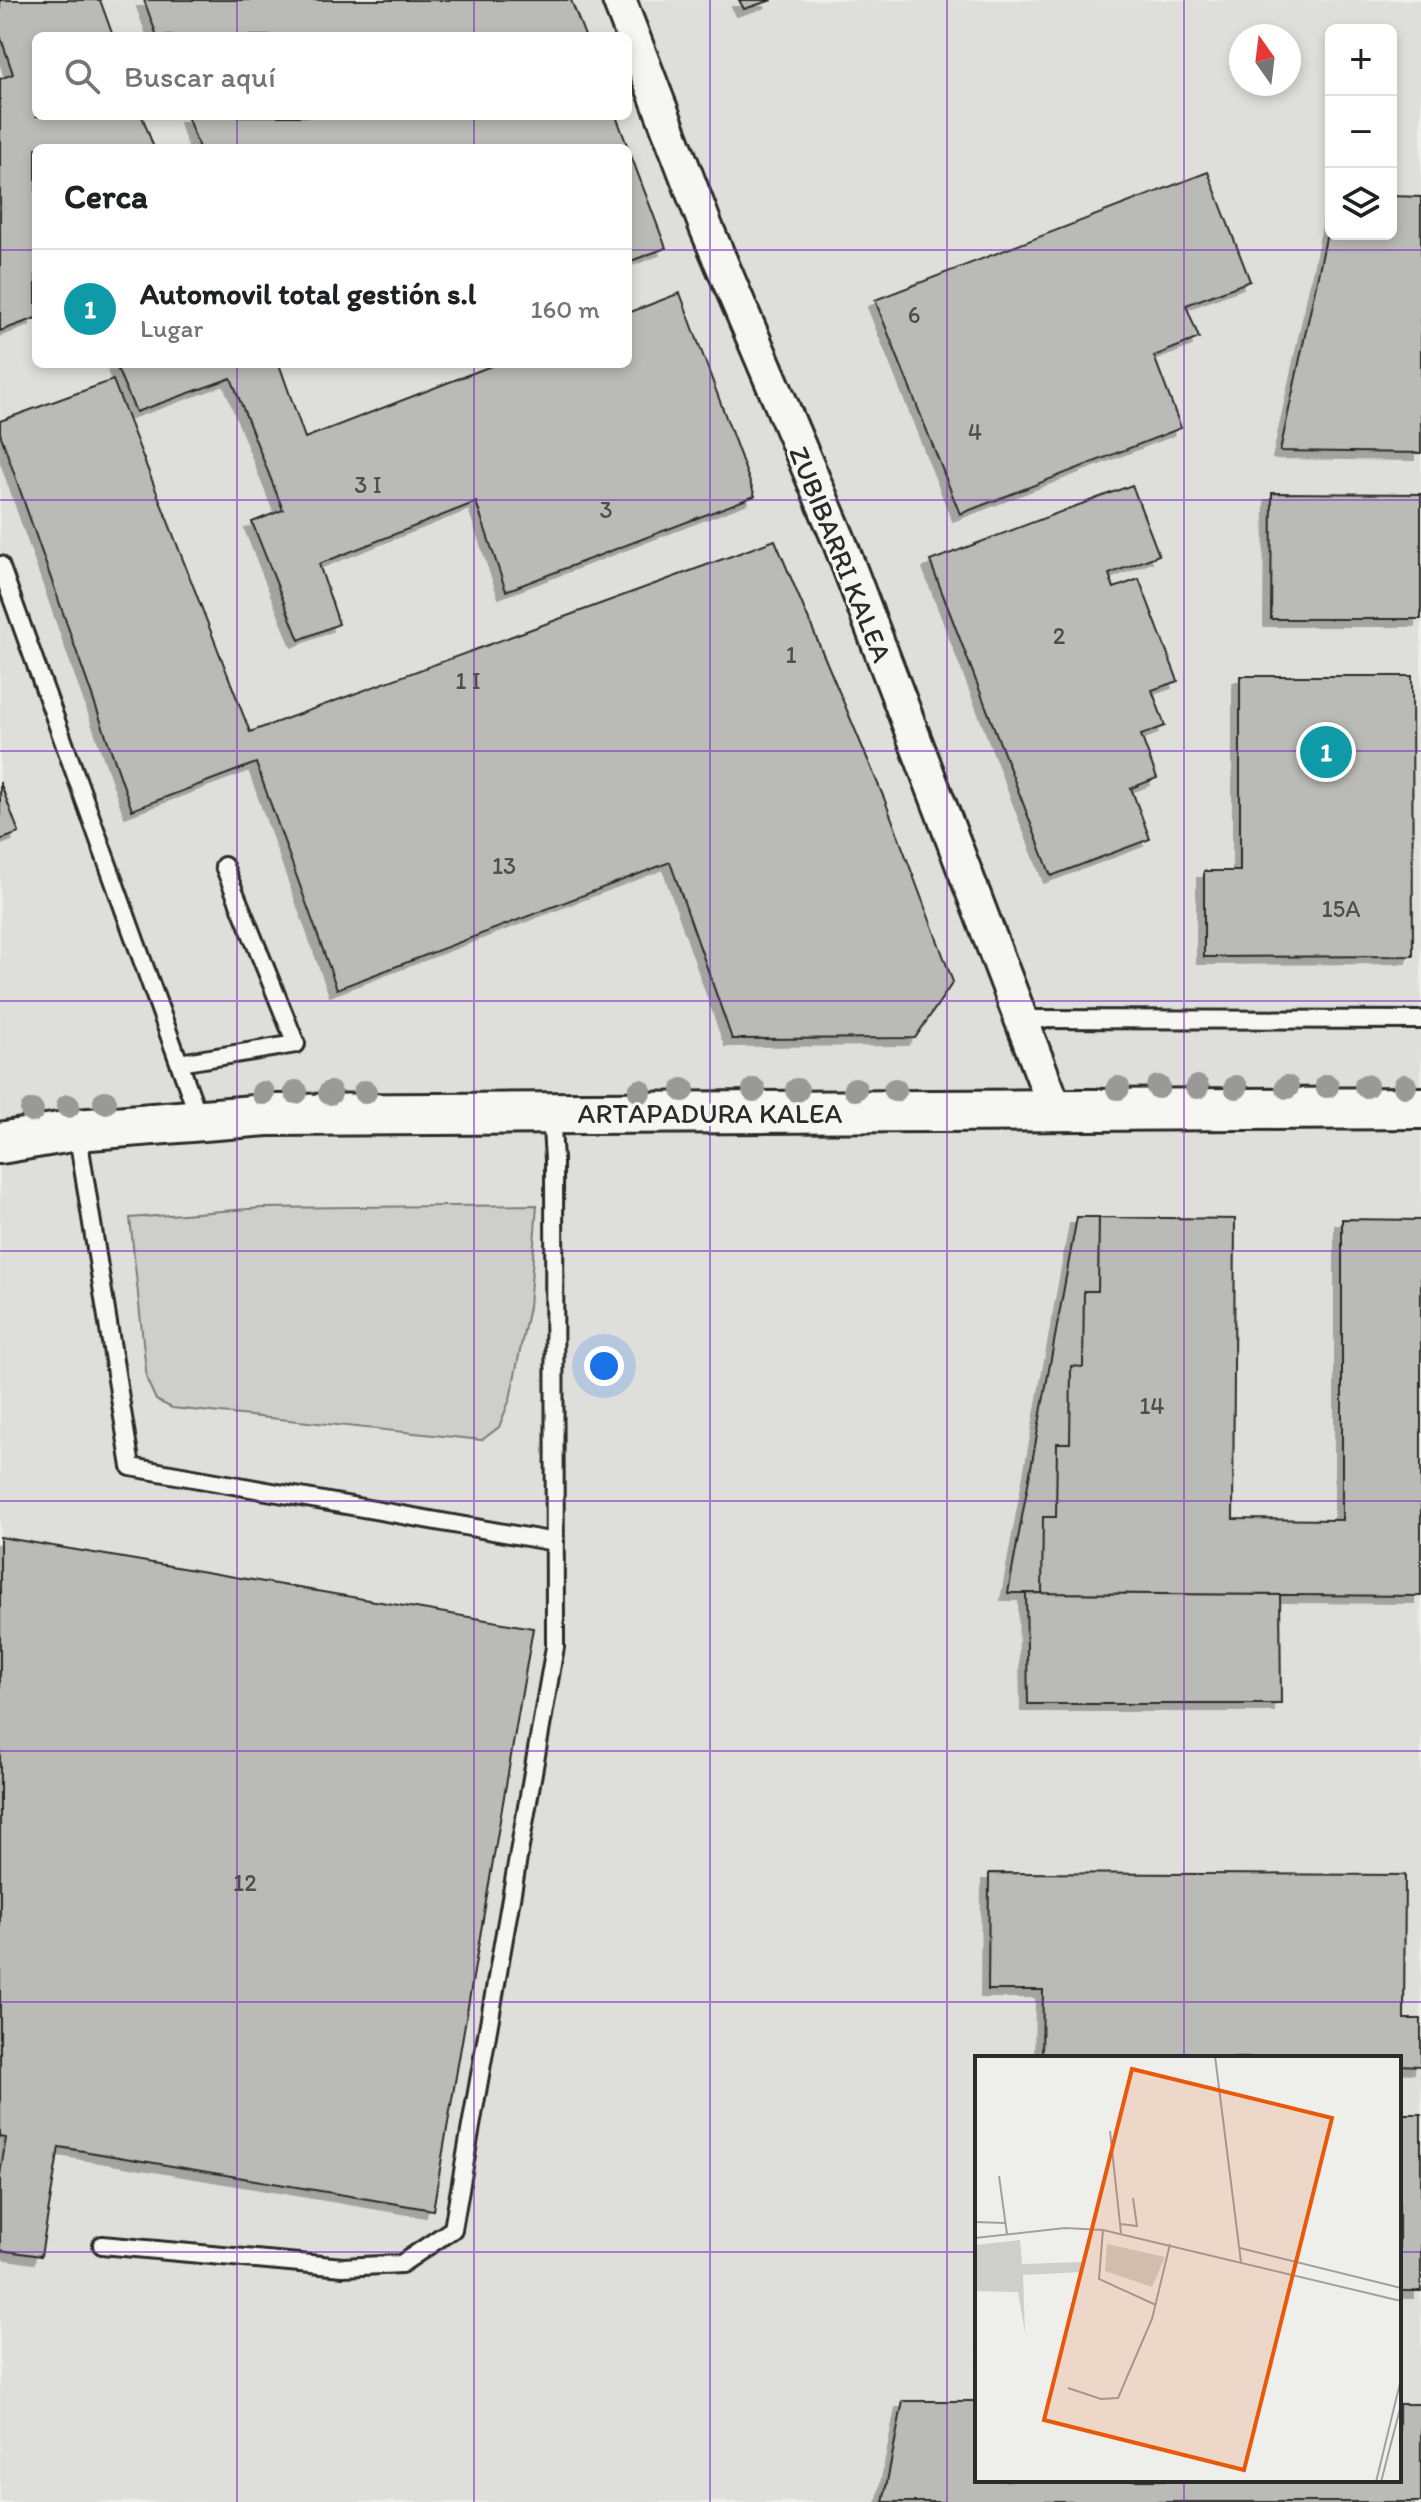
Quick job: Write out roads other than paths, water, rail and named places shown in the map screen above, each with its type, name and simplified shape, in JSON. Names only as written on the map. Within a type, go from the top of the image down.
[{"type":"street","name":"ZUBIBARRI KALEA","points":[[619,0],[631,32]]},
{"type":"street","name":"ZUBIBARRI KALEA","points":[[632,34],[706,227],[838,538],[1056,1111]]},
{"type":"street","name":"ARTAPADURA KALEA","points":[[0,1143],[77,1130],[267,1115],[1421,1108]]},
{"type":"lane","points":[[0,565],[199,1120]]},
{"type":"lane","points":[[179,1063],[296,1044],[224,866]]},
{"type":"lane","points":[[1022,1019],[1421,1020]]},
{"type":"lane","points":[[102,2245],[343,2267],[401,2264],[453,2229],[555,1647],[554,1159],[551,1114]]},
{"type":"lane","points":[[77,1130],[131,1467],[555,1542]]},
{"type":"place","name":"Automovil total gestión s.l","points":[[1326,752]]}]
